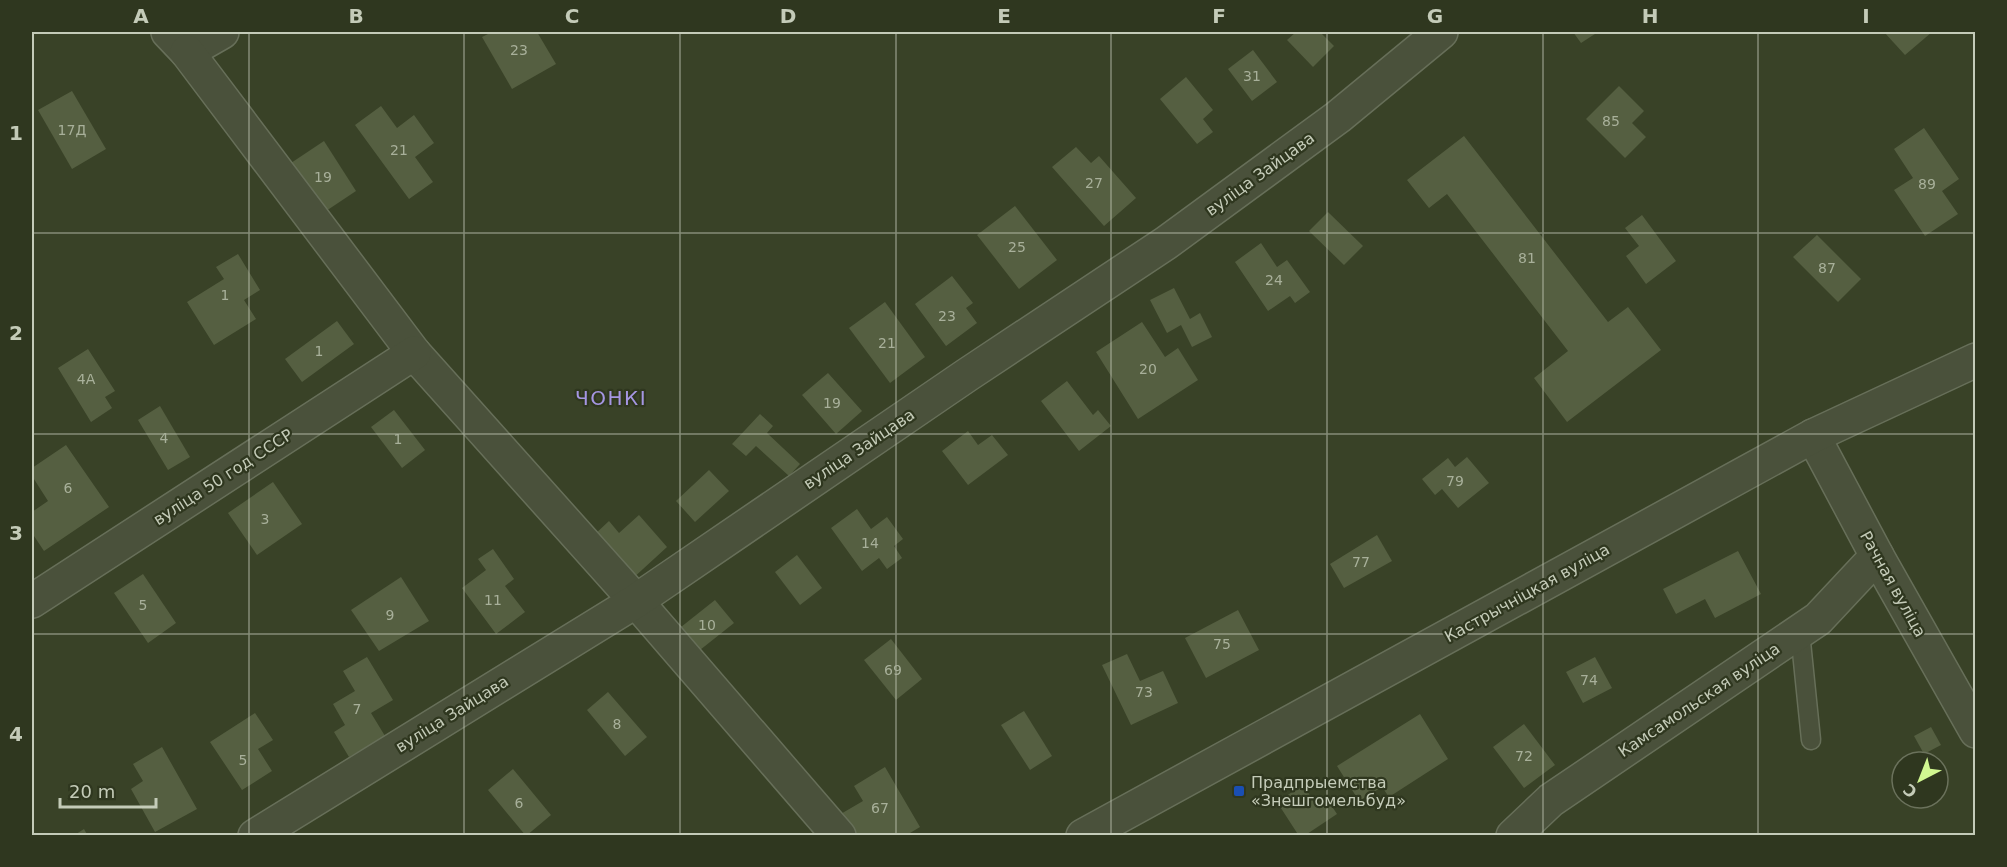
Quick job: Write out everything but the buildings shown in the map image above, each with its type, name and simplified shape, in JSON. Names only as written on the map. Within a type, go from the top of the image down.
[{"type":"street","points":[[222,32],[177,42],[414,353],[636,601],[839,836]]},
{"type":"street","name":"вуліца Зайцава","points":[[255,836],[636,601],[967,375],[1166,243],[1338,117],[1441,32]]},
{"type":"street","name":"вуліца 50 год СССР","points":[[32,601],[414,353]]},
{"type":"street","name":"Кастрычніцкая вуліца","points":[[1083,836],[1813,436],[1976,360]]},
{"type":"street","name":"Рачная вуліца","points":[[1813,436],[1877,556],[1976,731]]},
{"type":"street","name":"Камсамольская вуліца","points":[[1513,836],[1551,800],[1818,620],[1877,556]]},
{"type":"lane","points":[[1800,632],[1811,740]]},
{"type":"place","name":"Прадпрыемства «Знешгомельбуд»","points":[[1239,791]]},
{"type":"district","name":"ЧОНКІ","points":[[611,398]]}]
